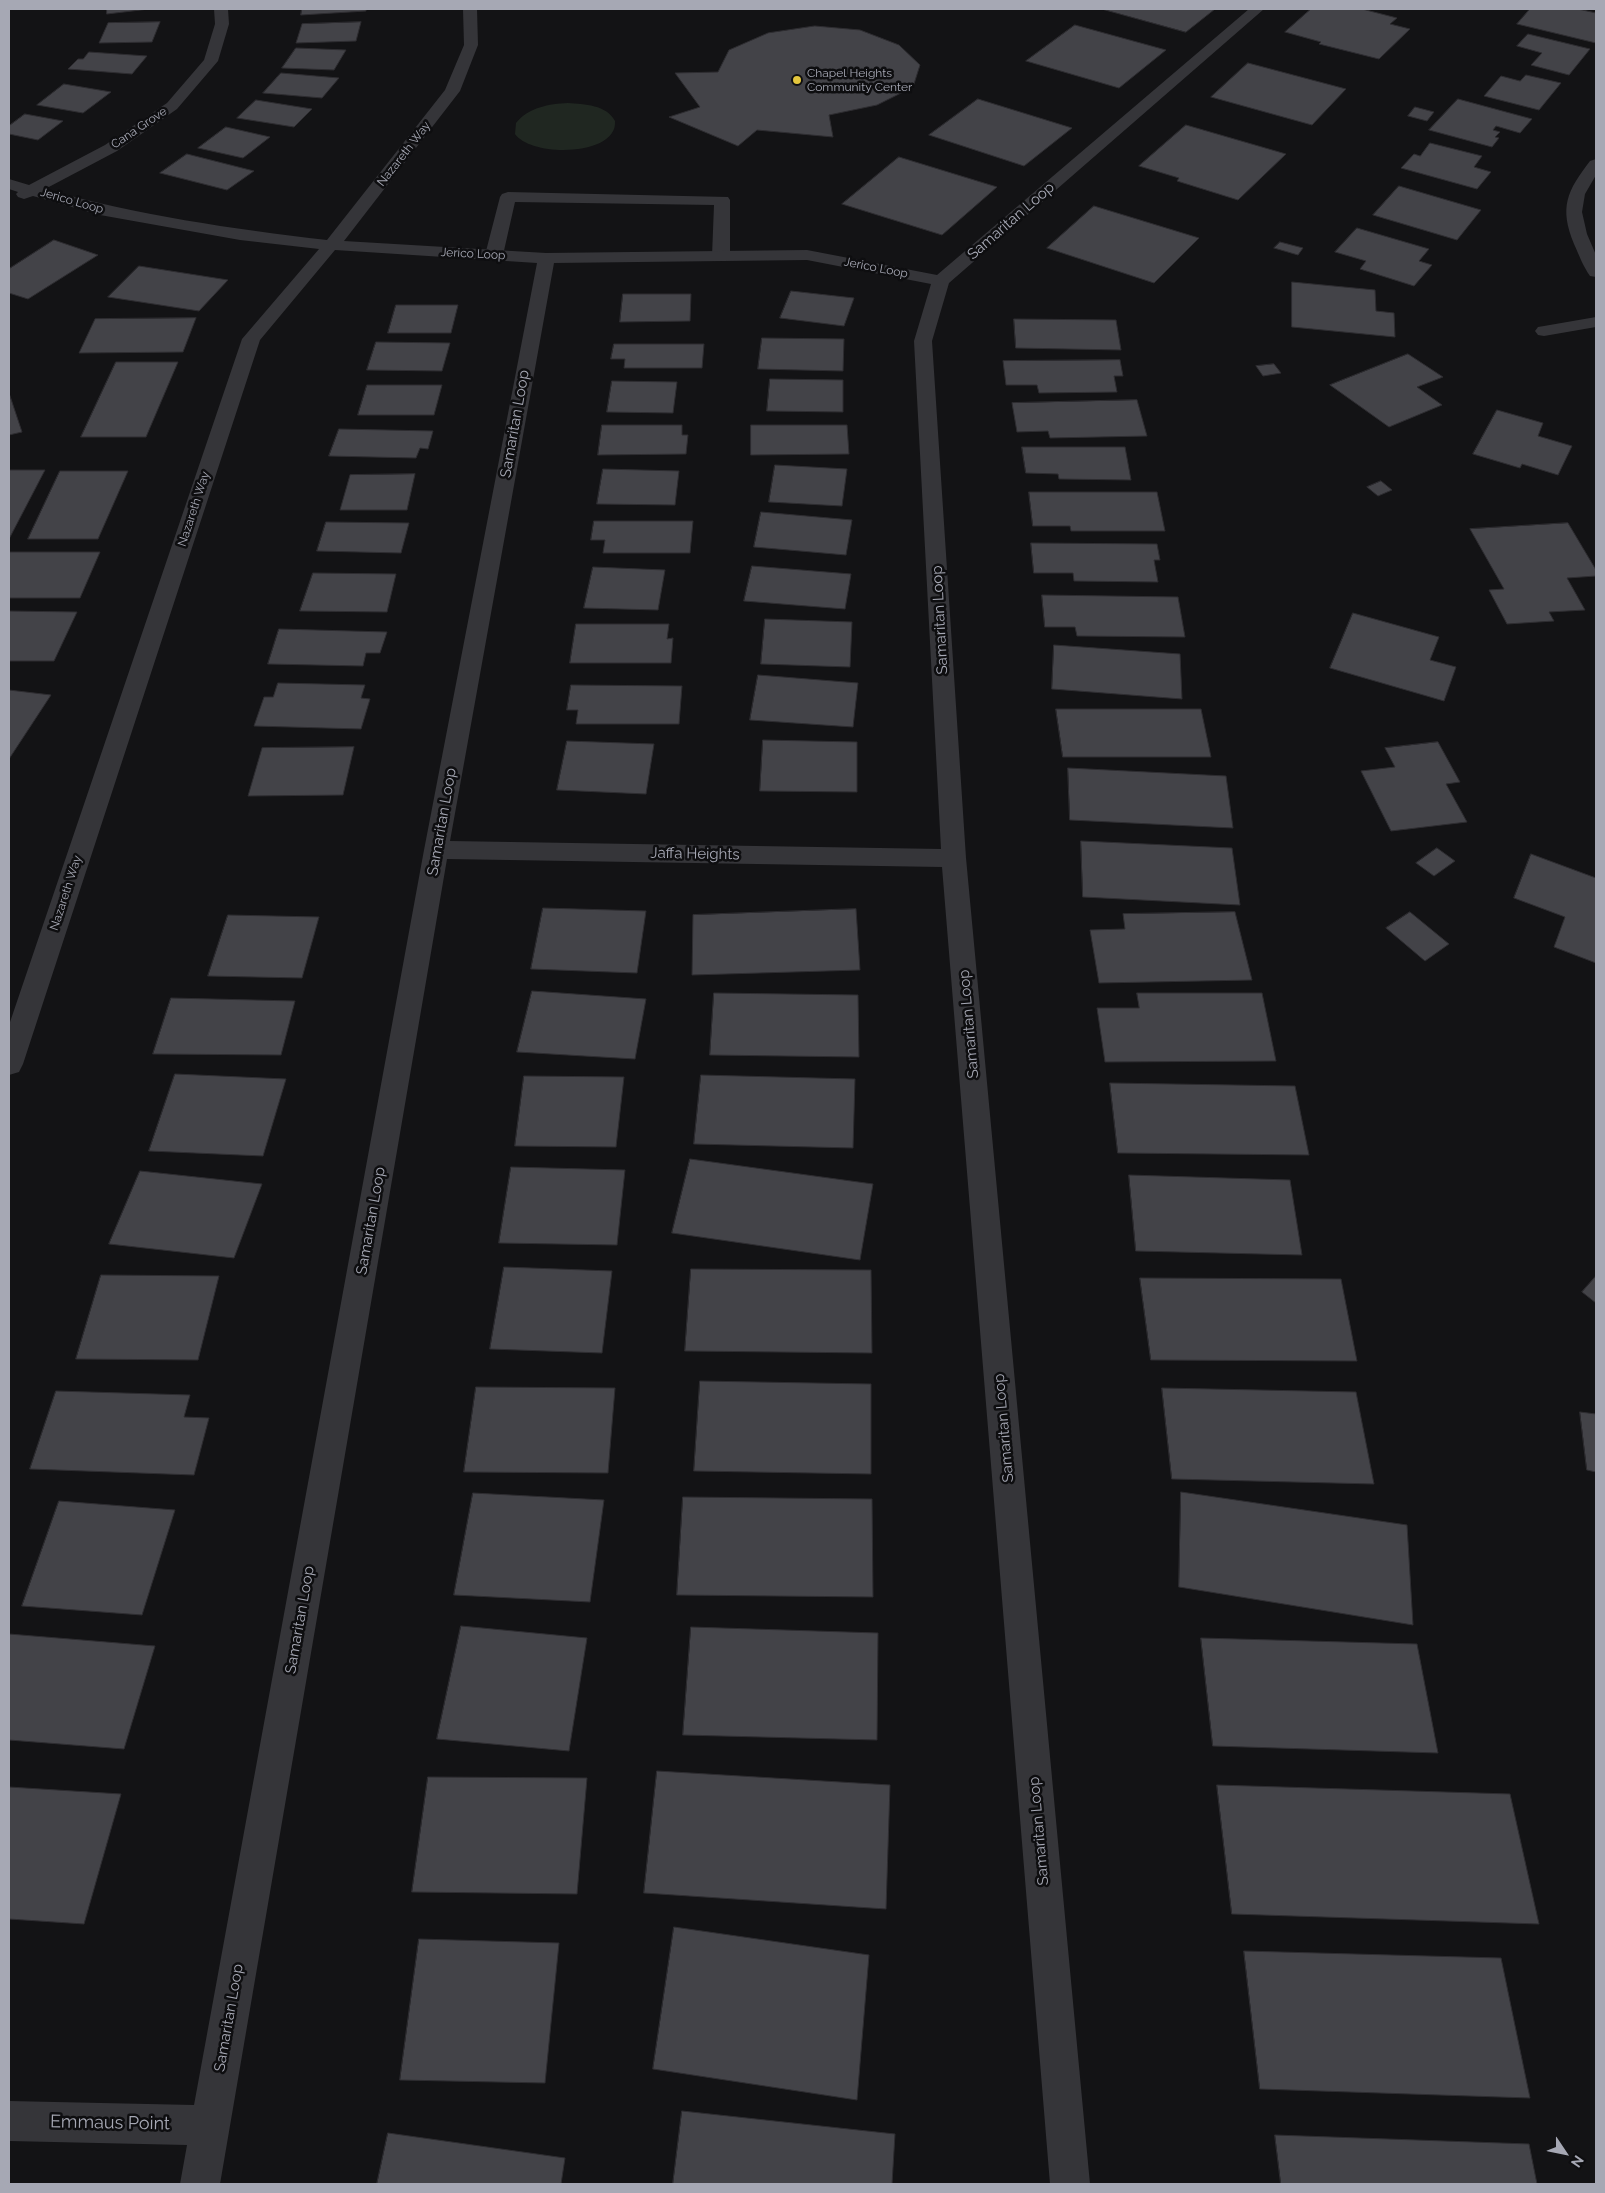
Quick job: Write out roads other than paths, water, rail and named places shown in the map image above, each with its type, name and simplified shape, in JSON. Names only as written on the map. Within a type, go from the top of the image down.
[{"type":"street","name":"Cana Grove","points":[[9,202],[111,148],[172,106],[212,61],[222,24],[221,9]]},
{"type":"street","name":"Nazareth Way","points":[[9,1064],[251,339],[366,203],[452,90],[471,45],[470,9]]},
{"type":"street","name":"Samaritan Loop","points":[[1070,2184],[954,858],[922,341],[941,281],[1257,9]]},
{"type":"street","points":[[1596,164],[1577,191],[1572,211],[1577,232],[1596,272]]},
{"type":"street","name":"Jerico Loop","points":[[9,184],[100,210],[240,235],[330,245],[546,258],[807,255],[941,281]]},
{"type":"street","points":[[494,255],[508,197],[722,200],[721,256]]},
{"type":"street","name":"Samaritan Loop","points":[[200,2184],[436,850],[546,258]]},
{"type":"street","points":[[1544,331],[1596,322]]},
{"type":"street","name":"Jaffa Heights","points":[[436,850],[954,858]]},
{"type":"street","name":"Emmaus Point","points":[[9,2121],[210,2125]]},
{"type":"place","name":"Chapel Heights Community Center","points":[[797,80]]}]
